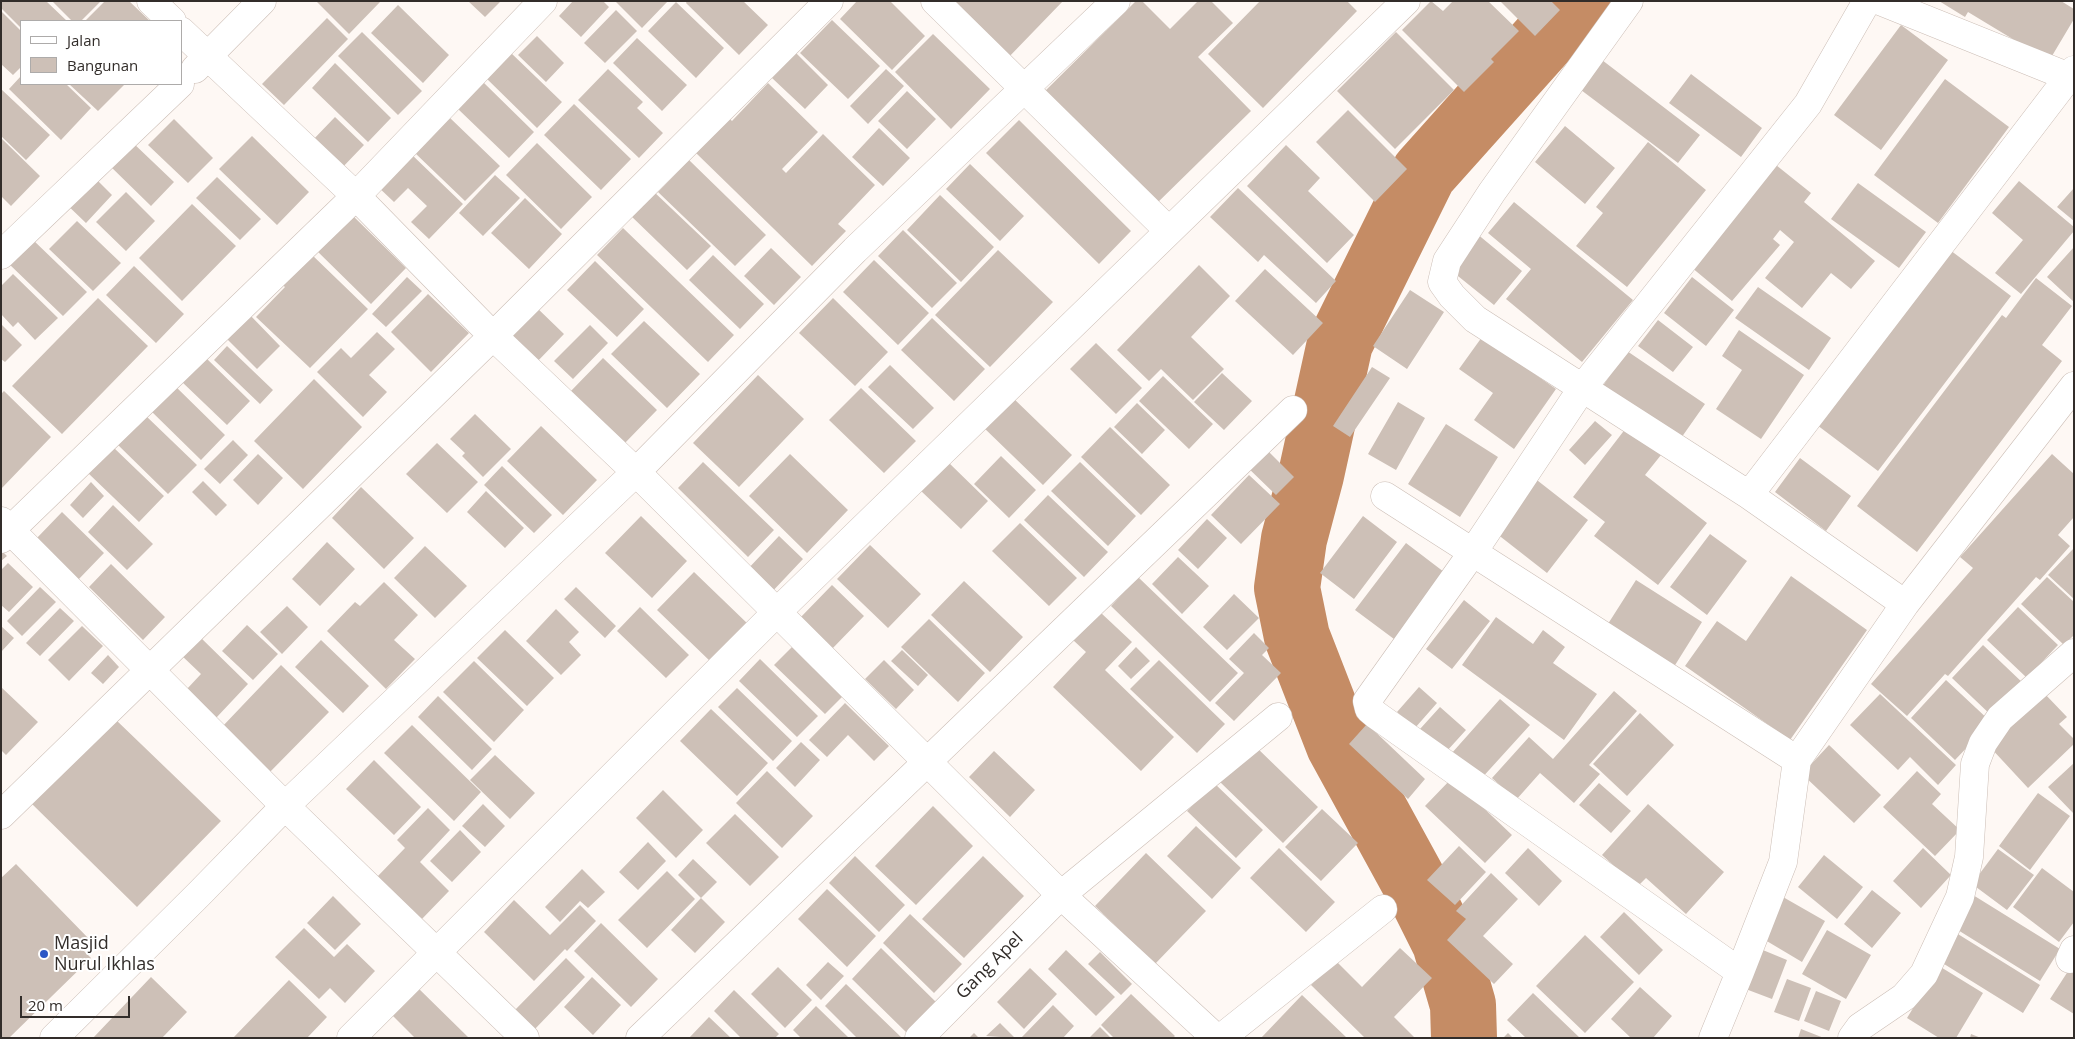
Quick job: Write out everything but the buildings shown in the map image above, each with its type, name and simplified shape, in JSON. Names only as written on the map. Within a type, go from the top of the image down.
[{"type":"street","points":[[151,1],[171,20]]},
{"type":"street","points":[[182,81],[262,1]]},
{"type":"street","points":[[525,1038],[4,530],[356,196],[543,1]]},
{"type":"street","points":[[1,815],[494,336],[829,1]]},
{"type":"street","points":[[935,1],[1170,231]]},
{"type":"street","points":[[54,1038],[200,894],[285,806],[636,472],[855,250],[1116,1]]},
{"type":"street","points":[[351,1038],[777,612],[1406,1]]},
{"type":"street","points":[[1629,1],[1492,192],[1447,261],[1442,282],[1452,296],[1475,319],[1749,495],[1905,604]]},
{"type":"street","points":[[1740,972],[1369,709],[1367,701],[1370,694],[1474,552],[1583,387],[1808,104],[1867,1]]},
{"type":"street","points":[[1749,495],[2072,75],[1880,1]]},
{"type":"street","points":[[182,32],[356,196],[494,336],[636,472],[1061,895],[1216,1038]]},
{"type":"street","points":[[1,255],[178,85]]},
{"type":"street","points":[[1712,1038],[1783,862],[1797,760],[1905,604],[2074,386]]},
{"type":"street","points":[[640,1038],[1293,410]]},
{"type":"street","points":[[1385,496],[1797,760]]},
{"type":"street","points":[[1852,1038],[1860,1027],[1904,997],[1924,974],[1946,930],[1960,897],[1969,857],[1975,764],[1983,743],[2000,718],[2074,654]]},
{"type":"street","name":"Gang Apel","points":[[918,1038],[1061,895],[1278,717]]},
{"type":"street","points":[[1221,1038],[1383,909]]},
{"type":"waterway","points":[[1464,1038],[1463,1005],[1445,943],[1419,891],[1339,745],[1297,637],[1287,588],[1294,539],[1311,475],[1340,343],[1424,173],[1578,1]]},
{"type":"place","name":"Masjid Nurul Ikhlas","points":[[44,954]]}]
